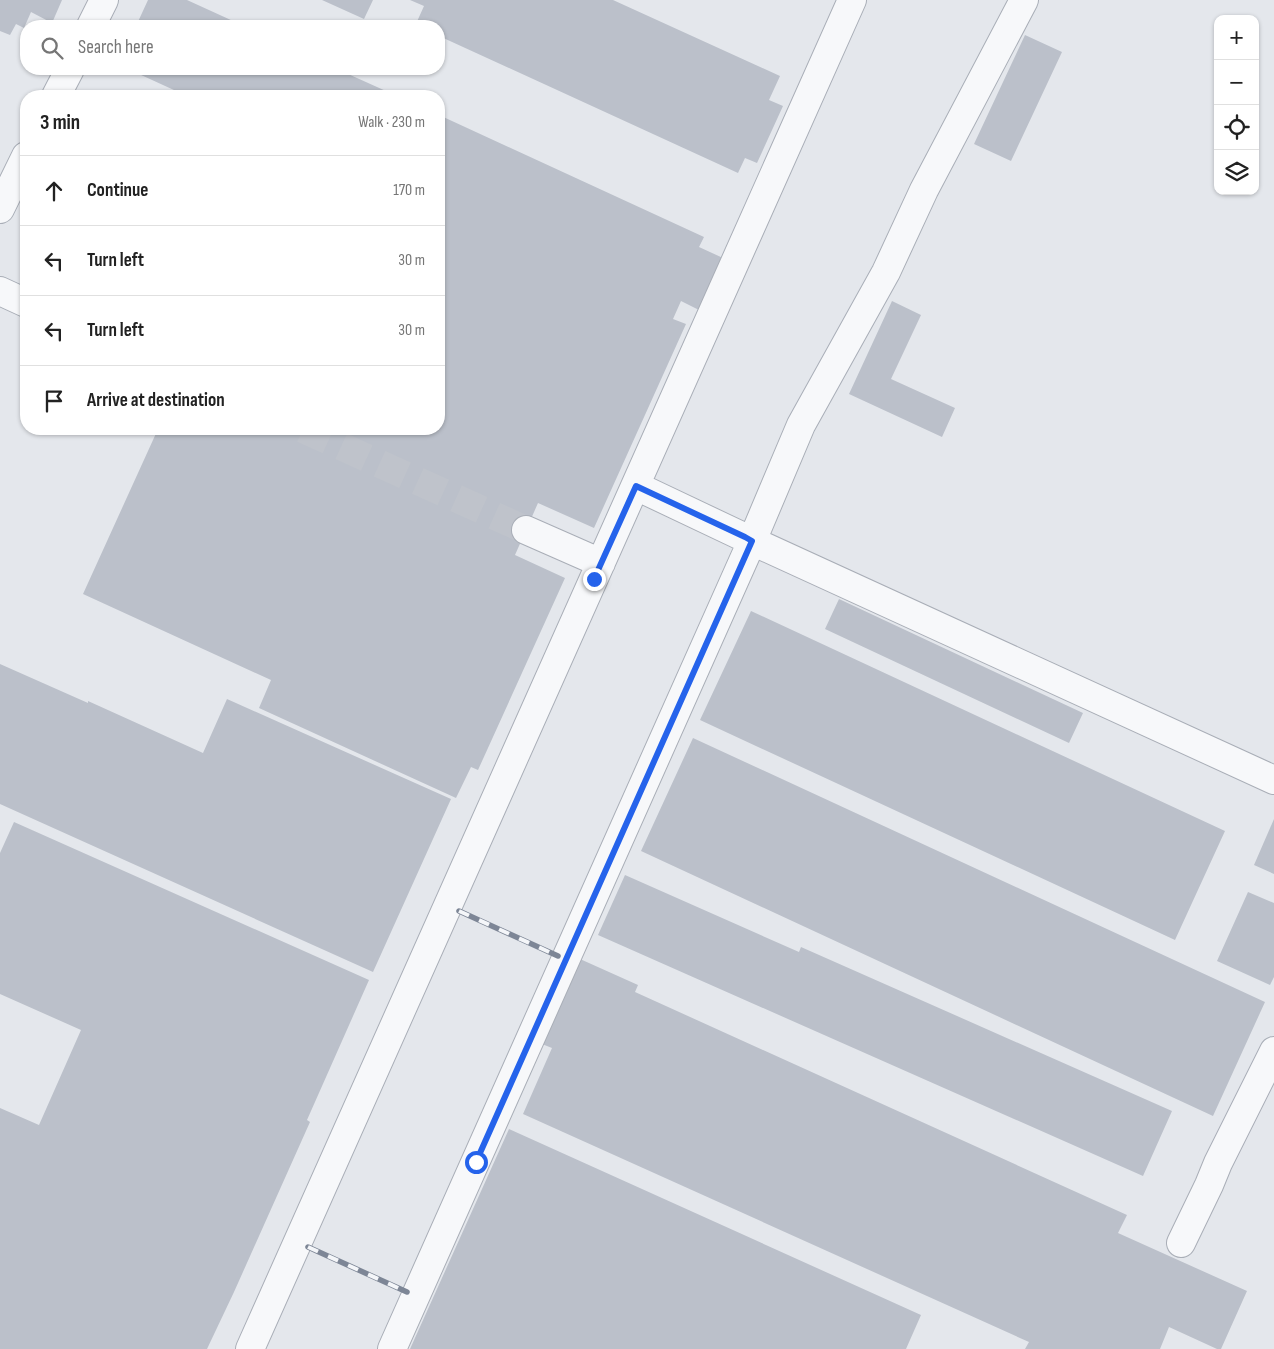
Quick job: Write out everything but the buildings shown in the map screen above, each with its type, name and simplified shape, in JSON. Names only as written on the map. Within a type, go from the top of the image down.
[{"type":"lane","points":[[94,20],[104,0]]},
{"type":"lane","points":[[250,1349],[852,0]]},
{"type":"lane","points":[[392,1349],[752,541],[800,425],[886,272],[924,190],[1024,0]]},
{"type":"lane","points":[[59,90],[67,75]]},
{"type":"lane","points":[[0,209],[20,168]]},
{"type":"lane","points":[[0,291],[20,300]]},
{"type":"lane","points":[[636,486],[1274,780]]},
{"type":"lane","points":[[526,530],[601,563]]},
{"type":"lane","points":[[1181,1243],[1218,1163],[1274,1051]]},
{"type":"tunnel","points":[[316,435],[526,530]]},
{"type":"railway","points":[[459,911],[558,956]]},
{"type":"railway","points":[[308,1247],[407,1292]]},
{"type":"route","points":[[476,1162],[752,541],[636,486],[594,579]]}]
